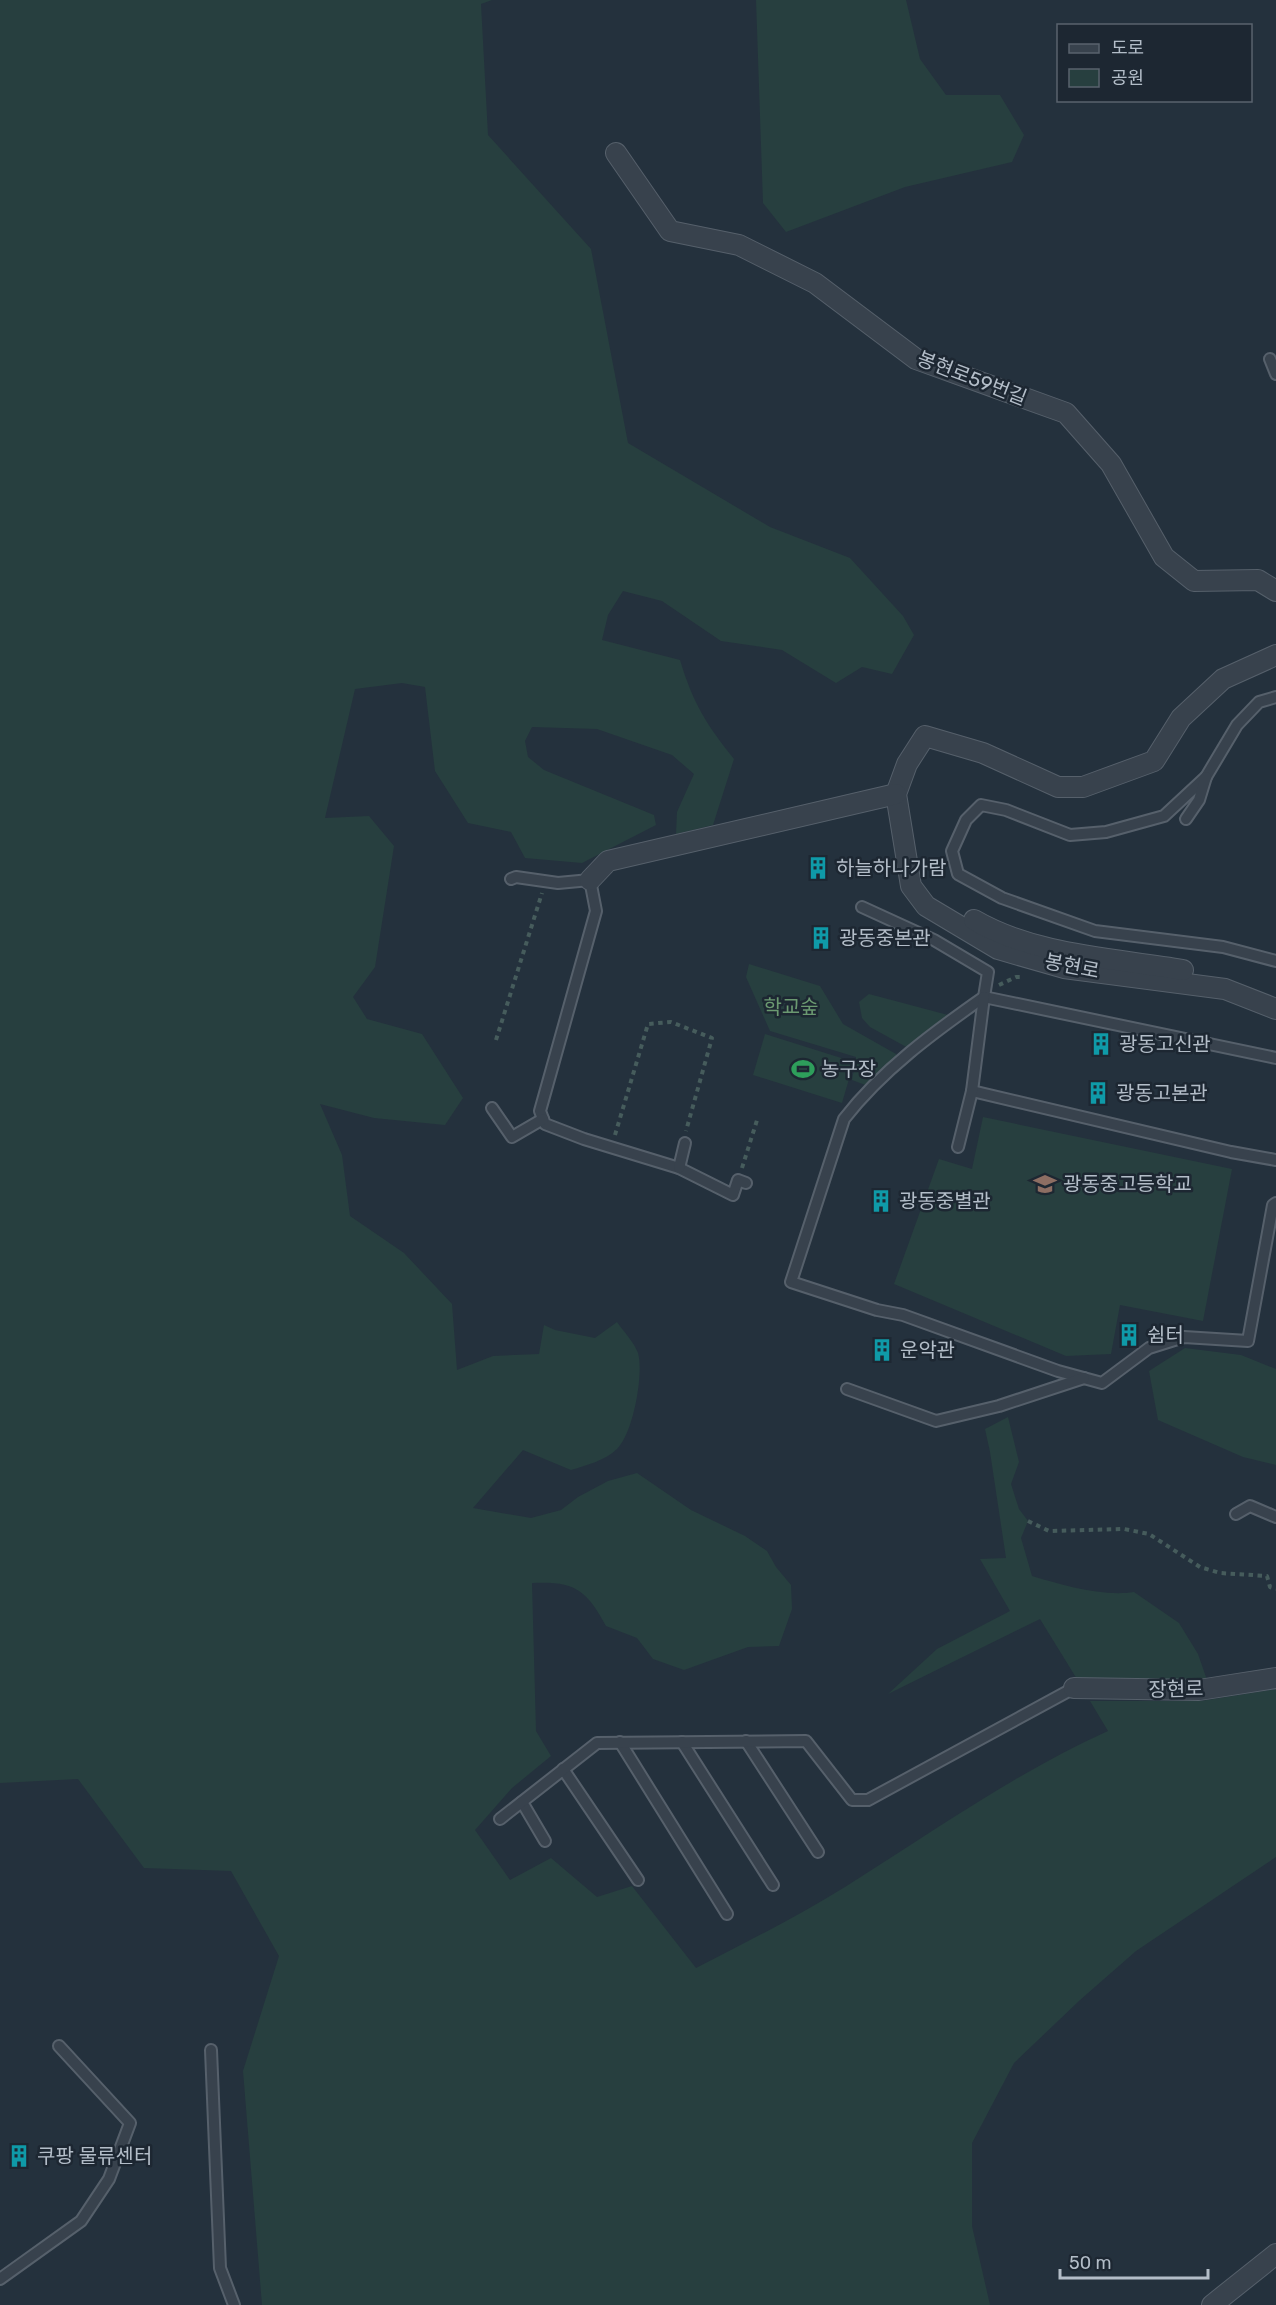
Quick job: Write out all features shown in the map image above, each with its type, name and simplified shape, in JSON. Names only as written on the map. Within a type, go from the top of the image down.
[{"type":"street","name":"봉현로59번길","points":[[616,153],[670,231],[739,245],[815,283],[916,359],[1066,412],[1111,464],[1164,557],[1194,581],[1258,580],[1276,591]]},
{"type":"street","name":"봉현로","points":[[1276,655],[1223,679],[1181,718],[1154,761],[1083,786],[1058,788],[983,753],[925,736],[907,764],[896,794],[911,886],[926,906],[998,949],[1064,968],[1225,989],[1276,1009]]},
{"type":"street","points":[[590,880],[608,861],[896,794]]},
{"type":"street","name":"봉현로","points":[[907,862],[932,895],[996,932],[1055,950],[1227,978],[1276,998]]},
{"type":"street","name":"장현로","points":[[1074,1688],[1199,1690],[1276,1678]]},
{"type":"street","points":[[1212,2305],[1276,2254]]},
{"type":"lane","points":[[1270,359],[1276,374]]},
{"type":"lane","points":[[1185,819],[1200,800],[1206,777],[1237,725],[1259,702],[1276,697]]},
{"type":"lane","points":[[1206,777],[1164,816],[1106,832],[1070,835],[1006,810],[981,805],[966,820],[952,851],[958,874],[1002,898],[1095,931],[1223,947],[1276,961]]},
{"type":"lane","points":[[511,879],[516,877],[558,883],[590,880],[596,911],[551,1061],[540,1111],[545,1124],[584,1139],[679,1168],[733,1195],[742,1181],[742,1169]]},
{"type":"lane","points":[[862,907],[934,940],[988,972],[972,1091],[958,1147]]},
{"type":"lane","points":[[1276,1058],[984,997],[929,1036],[859,1100],[844,1119],[791,1282],[877,1310],[903,1315],[1058,1371],[1102,1383],[1149,1348],[1184,1337],[1248,1341],[1273,1205],[1276,1203]]},
{"type":"lane","points":[[972,1091],[1231,1152],[1276,1160]]},
{"type":"lane","points":[[492,1108],[512,1137],[543,1119]]},
{"type":"lane","points":[[679,1168],[685,1138]]},
{"type":"lane","points":[[847,1389],[936,1421],[999,1406],[1085,1378]]},
{"type":"lane","points":[[1236,1514],[1250,1506],[1276,1517]]},
{"type":"lane","points":[[500,1819],[597,1743],[806,1741],[852,1800],[868,1800],[1074,1688]]},
{"type":"lane","points":[[746,1741],[818,1852]]},
{"type":"lane","points":[[682,1742],[773,1885]]},
{"type":"lane","points":[[620,1743],[727,1914]]},
{"type":"lane","points":[[563,1770],[638,1880]]},
{"type":"lane","points":[[522,1802],[546,1841]]},
{"type":"lane","points":[[0,2279],[81,2221],[109,2179],[129,2122],[59,2046]]},
{"type":"lane","points":[[211,2050],[220,2268],[234,2305]]},
{"type":"path","points":[[496,1040],[546,881]]},
{"type":"path","points":[[611,1147],[648,1024],[671,1022],[712,1038],[685,1138]]},
{"type":"path","points":[[742,1169],[758,1117]]},
{"type":"path","points":[[1028,1521],[1049,1531],[1124,1529],[1149,1534],[1200,1567],[1220,1573],[1267,1576],[1270,1587],[1276,1589]]},
{"type":"green space","points":[[0,0],[492,0],[481,4],[488,135],[591,249],[628,443],[770,527],[850,558],[903,616],[914,635],[892,674],[862,667],[836,683],[782,650],[721,641],[662,601],[623,591],[608,615],[602,640],[680,660],[701,712],[734,759],[713,825],[676,834],[677,812],[694,774],[672,755],[597,729],[532,727],[525,741],[528,757],[544,770],[654,815],[656,825],[582,863],[525,858],[511,832],[468,823],[435,771],[425,687],[402,683],[355,689],[325,818],[369,816],[394,846],[375,967],[353,997],[367,1019],[422,1034],[463,1098],[445,1125],[374,1118],[320,1104],[342,1155],[350,1216],[404,1253],[452,1304],[457,1370],[493,1356],[539,1354],[544,1325],[555,1330],[595,1338],[617,1322],[638,1353],[640,1375],[636,1403],[628,1431],[617,1449],[601,1460],[571,1470],[523,1450],[473,1508],[531,1518],[561,1510],[578,1497],[608,1481],[637,1473],[691,1510],[745,1536],[767,1551],[776,1567],[791,1585],[792,1609],[779,1646],[748,1647],[684,1670],[653,1659],[637,1638],[606,1626],[592,1603],[577,1590],[558,1584],[532,1583],[536,1731],[551,1756],[512,1788],[475,1830],[510,1880],[551,1858],[597,1897],[632,1886],[696,1968],[808,1909],[1007,1785],[1108,1731],[1090,1701],[1201,1701],[1276,1689],[1276,1857],[1136,1951],[1080,2000],[1014,2063],[972,2143],[972,2226],[990,2305],[262,2305],[243,2071],[279,1956],[231,1871],[144,1868],[78,1779],[0,1783]]},
{"type":"green space","points":[[756,0],[906,0],[920,59],[946,95],[1000,95],[1024,135],[1012,162],[905,187],[786,232],[763,203]]},
{"type":"green space","name":"학교숲","points":[[749,964],[820,986],[843,1024],[896,1054],[896,1061],[868,1086],[852,1080],[856,1057],[770,1031],[746,977]]},
{"type":"green space","name":"학교숲","points":[[869,994],[948,1015],[910,1049],[870,1027],[862,1018],[859,1002]]},
{"type":"green space","name":"농구장","points":[[765,1034],[854,1062],[842,1103],[753,1075]]},
{"type":"green space","points":[[983,1117],[1232,1169],[1203,1321],[1120,1305],[1111,1354],[1066,1356],[894,1284],[939,1159],[972,1169]]},
{"type":"green space","points":[[1185,1348],[1241,1355],[1276,1369],[1276,1465],[1243,1457],[1158,1420],[1149,1371]]},
{"type":"green space","points":[[1008,1417],[1019,1462],[1011,1484],[1019,1509],[1028,1521],[1021,1538],[1032,1576],[1096,1592],[1134,1592],[1179,1623],[1198,1654],[1207,1680],[1080,1684],[1040,1619],[888,1694],[937,1649],[1010,1611],[980,1559],[1006,1558],[985,1429]]},
{"type":"place","name":"하늘하나가람","points":[[818,868]]},
{"type":"place","name":"광동중본관","points":[[821,938]]},
{"type":"place","name":"광동고신관","points":[[1101,1044]]},
{"type":"place","name":"농구장","points":[[803,1069]]},
{"type":"place","name":"광동고본관","points":[[1098,1093]]},
{"type":"place","name":"광동중고등학교","points":[[1045,1184]]},
{"type":"place","name":"광동중별관","points":[[881,1201]]},
{"type":"place","name":"쉼터","points":[[1129,1335]]},
{"type":"place","name":"운악관","points":[[882,1350]]},
{"type":"place","name":"쿠팡 물류센터","points":[[19,2156]]}]
